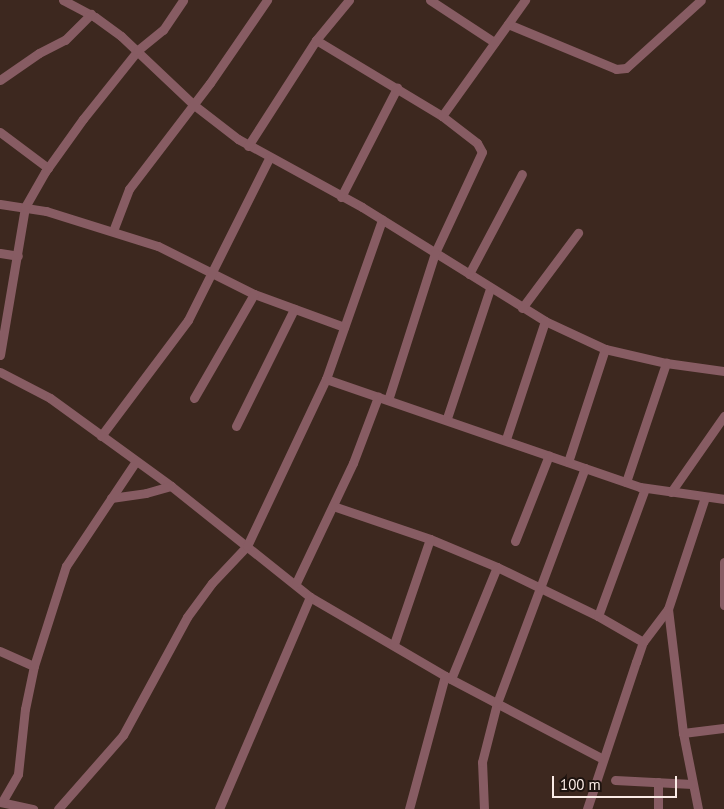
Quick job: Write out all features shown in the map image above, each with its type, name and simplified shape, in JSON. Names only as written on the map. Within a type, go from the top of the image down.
[{"type":"street","points":[[63,0],[91,14],[138,50],[194,105],[248,146],[382,220],[490,289],[545,321],[605,349],[666,363],[724,371]]},
{"type":"street","points":[[0,354],[25,207],[48,168],[138,50],[163,30],[183,0]]},
{"type":"street","points":[[113,231],[129,189],[194,105],[267,0]]},
{"type":"street","points":[[248,146],[316,40],[349,0]]},
{"type":"street","points":[[430,0],[494,42]]},
{"type":"street","points":[[442,116],[525,0]]},
{"type":"street","points":[[508,24],[616,69],[626,68],[694,3],[701,0]]},
{"type":"street","points":[[0,80],[14,69],[65,40],[91,14]]},
{"type":"street","points":[[316,40],[442,116],[477,143],[482,152],[434,253],[388,400]]},
{"type":"street","points":[[0,72],[14,69]]},
{"type":"street","points":[[341,197],[397,88]]},
{"type":"street","points":[[0,132],[48,168]]},
{"type":"street","points":[[101,436],[188,320],[269,158]]},
{"type":"street","points":[[468,274],[522,174]]},
{"type":"street","points":[[0,204],[25,207],[113,231],[175,253],[254,294],[344,327]]},
{"type":"street","points":[[58,809],[75,786],[123,735],[191,611],[212,583],[248,546],[326,379],[382,220]]},
{"type":"street","points":[[522,308],[578,233]]},
{"type":"street","points":[[0,253],[18,256]]},
{"type":"street","points":[[447,418],[490,289]]},
{"type":"street","points":[[194,398],[254,294]]},
{"type":"street","points":[[236,426],[294,309]]},
{"type":"street","points":[[506,439],[545,321]]},
{"type":"street","points":[[568,462],[605,349]]},
{"type":"street","points":[[626,482],[666,363]]},
{"type":"street","points":[[0,372],[50,398],[171,486],[296,583],[310,596],[448,677],[603,759]]},
{"type":"street","points":[[326,379],[447,418],[644,488],[724,499]]},
{"type":"street","points":[[296,583],[333,506],[378,397]]},
{"type":"street","points":[[670,492],[724,416]]},
{"type":"street","points":[[515,540],[549,455]]},
{"type":"street","points":[[33,809],[1,802],[18,774],[25,709],[34,666],[66,566],[136,461]]},
{"type":"street","points":[[484,809],[482,762],[497,703],[585,468]]},
{"type":"street","points":[[111,498],[146,494],[171,486]]},
{"type":"street","points":[[598,616],[644,488]]},
{"type":"street","points":[[587,809],[643,642],[668,609],[706,498]]},
{"type":"street","points":[[333,506],[430,539],[497,566],[598,616],[643,642]]},
{"type":"street","points":[[394,644],[430,539]]},
{"type":"street","points":[[724,562],[724,605]]},
{"type":"street","points":[[409,809],[448,677],[497,566]]},
{"type":"street","points":[[219,809],[310,596]]},
{"type":"street","points":[[668,609],[683,733],[698,809]]},
{"type":"street","points":[[0,651],[34,666]]},
{"type":"street","points":[[683,733],[724,728]]},
{"type":"street","points":[[614,780],[692,784]]},
{"type":"street","points":[[658,782],[658,809]]}]
